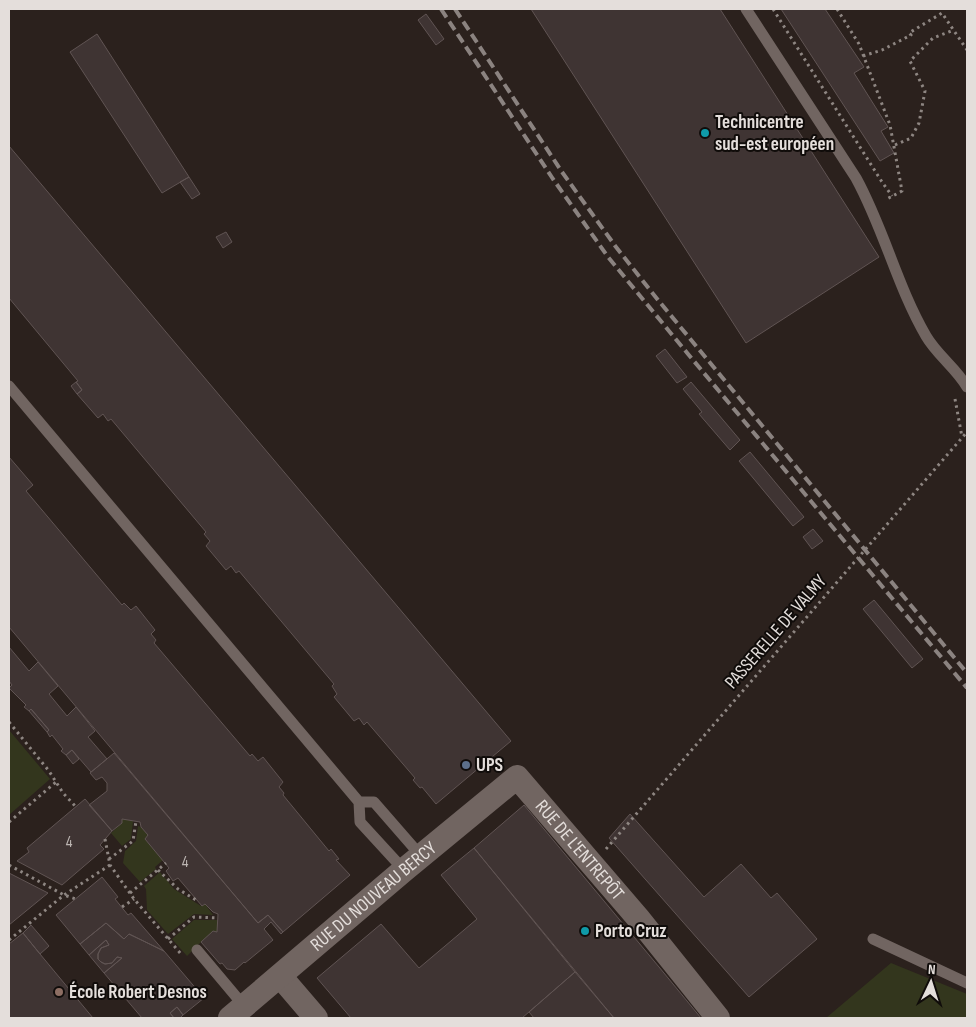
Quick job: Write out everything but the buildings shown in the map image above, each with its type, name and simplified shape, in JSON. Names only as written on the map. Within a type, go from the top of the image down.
[{"type":"street","name":"RUE DU NOUVEAU BERCY","points":[[237,1012],[412,863],[517,777]]},
{"type":"street","name":"RUE DE L'ENTREPÔT","points":[[517,777],[638,918],[718,1018]]},
{"type":"street","points":[[280,976],[316,1018]]},
{"type":"lane","points":[[746,9],[856,178],[873,212],[906,296],[927,338],[961,376],[967,387]]},
{"type":"lane","points":[[9,386],[359,802],[360,822],[412,863]]},
{"type":"lane","points":[[359,802],[374,802],[412,863]]},
{"type":"lane","points":[[873,939],[967,983]]},
{"type":"lane","points":[[197,950],[237,1012]]},
{"type":"path","points":[[773,9],[892,196]]},
{"type":"path","points":[[837,9],[858,44],[890,125],[902,190],[877,204],[873,212]]},
{"type":"path","points":[[863,56],[882,50],[911,35],[909,33],[942,13],[967,50]]},
{"type":"path","points":[[894,145],[911,138],[919,123],[925,91],[910,61],[933,38],[954,30]]},
{"type":"path","points":[[954,391],[962,437]]},
{"type":"path","name":"PASSERELLE DE VALMY","points":[[605,850],[967,432]]},
{"type":"path","points":[[9,722],[76,808]]},
{"type":"path","points":[[9,822],[56,782]]},
{"type":"path","points":[[109,859],[133,840],[136,821]]},
{"type":"path","points":[[105,839],[110,865],[130,894],[185,960]]},
{"type":"path","points":[[130,894],[166,863]]},
{"type":"path","points":[[9,865],[64,895],[76,899]]},
{"type":"path","points":[[9,940],[64,895],[110,865]]},
{"type":"path","points":[[158,870],[178,889],[196,900]]},
{"type":"path","points":[[122,907],[134,899]]},
{"type":"path","points":[[168,939],[194,917],[218,918]]},
{"type":"green space","points":[[9,730],[50,779],[9,815]]},
{"type":"green space","points":[[122,819],[133,821],[131,839],[122,846],[111,833],[122,823]]},
{"type":"green space","points":[[138,826],[148,835],[145,839],[163,860],[155,867],[156,869],[140,882],[123,863],[125,851],[136,841]]},
{"type":"green space","points":[[160,872],[174,889],[201,906],[205,904],[213,915],[194,914],[168,934],[147,910],[146,889],[144,886]]},
{"type":"green space","points":[[194,920],[218,920],[217,932],[201,942],[187,956],[172,939]]},
{"type":"green space","points":[[891,963],[967,994],[967,1018],[826,1018]]},
{"type":"railway","points":[[441,9],[553,179],[608,257],[967,688]]},
{"type":"railway","points":[[455,9],[562,172],[616,247],[967,673]]},
{"type":"place","name":"Technicentre sud-est européen","points":[[705,133]]},
{"type":"place","name":"UPS","points":[[466,765]]},
{"type":"place","name":"Porto Cruz","points":[[585,931]]},
{"type":"place","name":"École Robert Desnos","points":[[59,992]]}]
